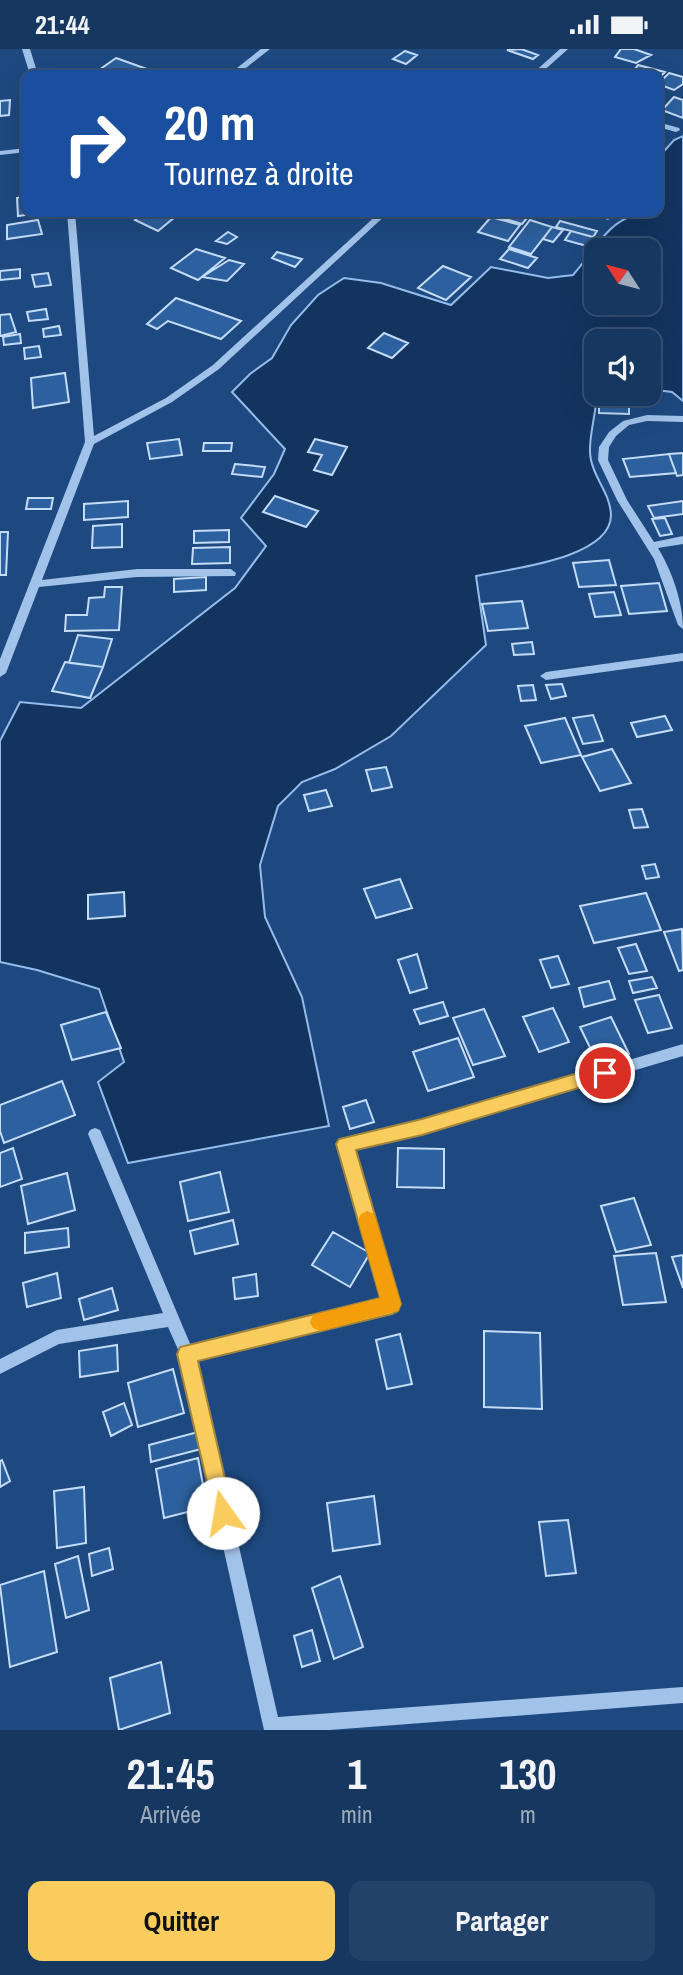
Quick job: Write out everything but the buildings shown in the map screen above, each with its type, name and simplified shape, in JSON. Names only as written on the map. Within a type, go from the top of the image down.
[{"type":"street","points":[[26,49],[32,70]]},
{"type":"street","points":[[239,70],[266,49]]},
{"type":"street","points":[[541,70],[564,49]]},
{"type":"street","points":[[663,126],[676,130]]},
{"type":"street","points":[[0,153],[21,151]]},
{"type":"street","points":[[0,673],[90,442],[71,217]]},
{"type":"street","points":[[90,442],[169,401],[216,367],[380,217]]},
{"type":"street","points":[[683,419],[647,418],[626,423],[612,434],[604,447],[603,460],[622,500],[651,546],[671,588],[683,625]]},
{"type":"street","points":[[651,546],[683,540]]},
{"type":"street","points":[[35,584],[137,573],[231,573]]},
{"type":"street","points":[[546,676],[683,657]]},
{"type":"street","points":[[187,1354],[392,1304],[345,1144],[422,1127],[683,1050]]},
{"type":"street","points":[[95,1134],[187,1354],[271,1728],[683,1695]]},
{"type":"street","points":[[0,1367],[57,1337],[172,1319]]},
{"type":"water","points":[[683,136],[683,401],[672,392],[661,391],[661,329],[584,329],[584,406],[595,406],[590,453],[610,507],[607,530],[577,552],[533,565],[476,576],[486,645],[391,736],[335,769],[302,782],[278,806],[260,865],[265,917],[302,997],[329,1126],[128,1163],[98,1082],[124,1062],[99,989],[0,962],[0,741],[20,702],[81,708],[235,588],[266,546],[241,518],[274,474],[285,449],[232,392],[272,358],[291,325],[318,295],[344,278],[381,283],[451,305],[491,267],[548,278],[573,275],[584,261],[584,315],[662,315],[662,238],[602,238],[617,223],[628,217],[663,217],[663,152],[674,140]]},
{"type":"slow traffic","points":[[320,1322],[392,1304],[367,1220]]},
{"type":"route","points":[[223,1513],[187,1354],[392,1304],[345,1144],[422,1127],[605,1073]]}]
